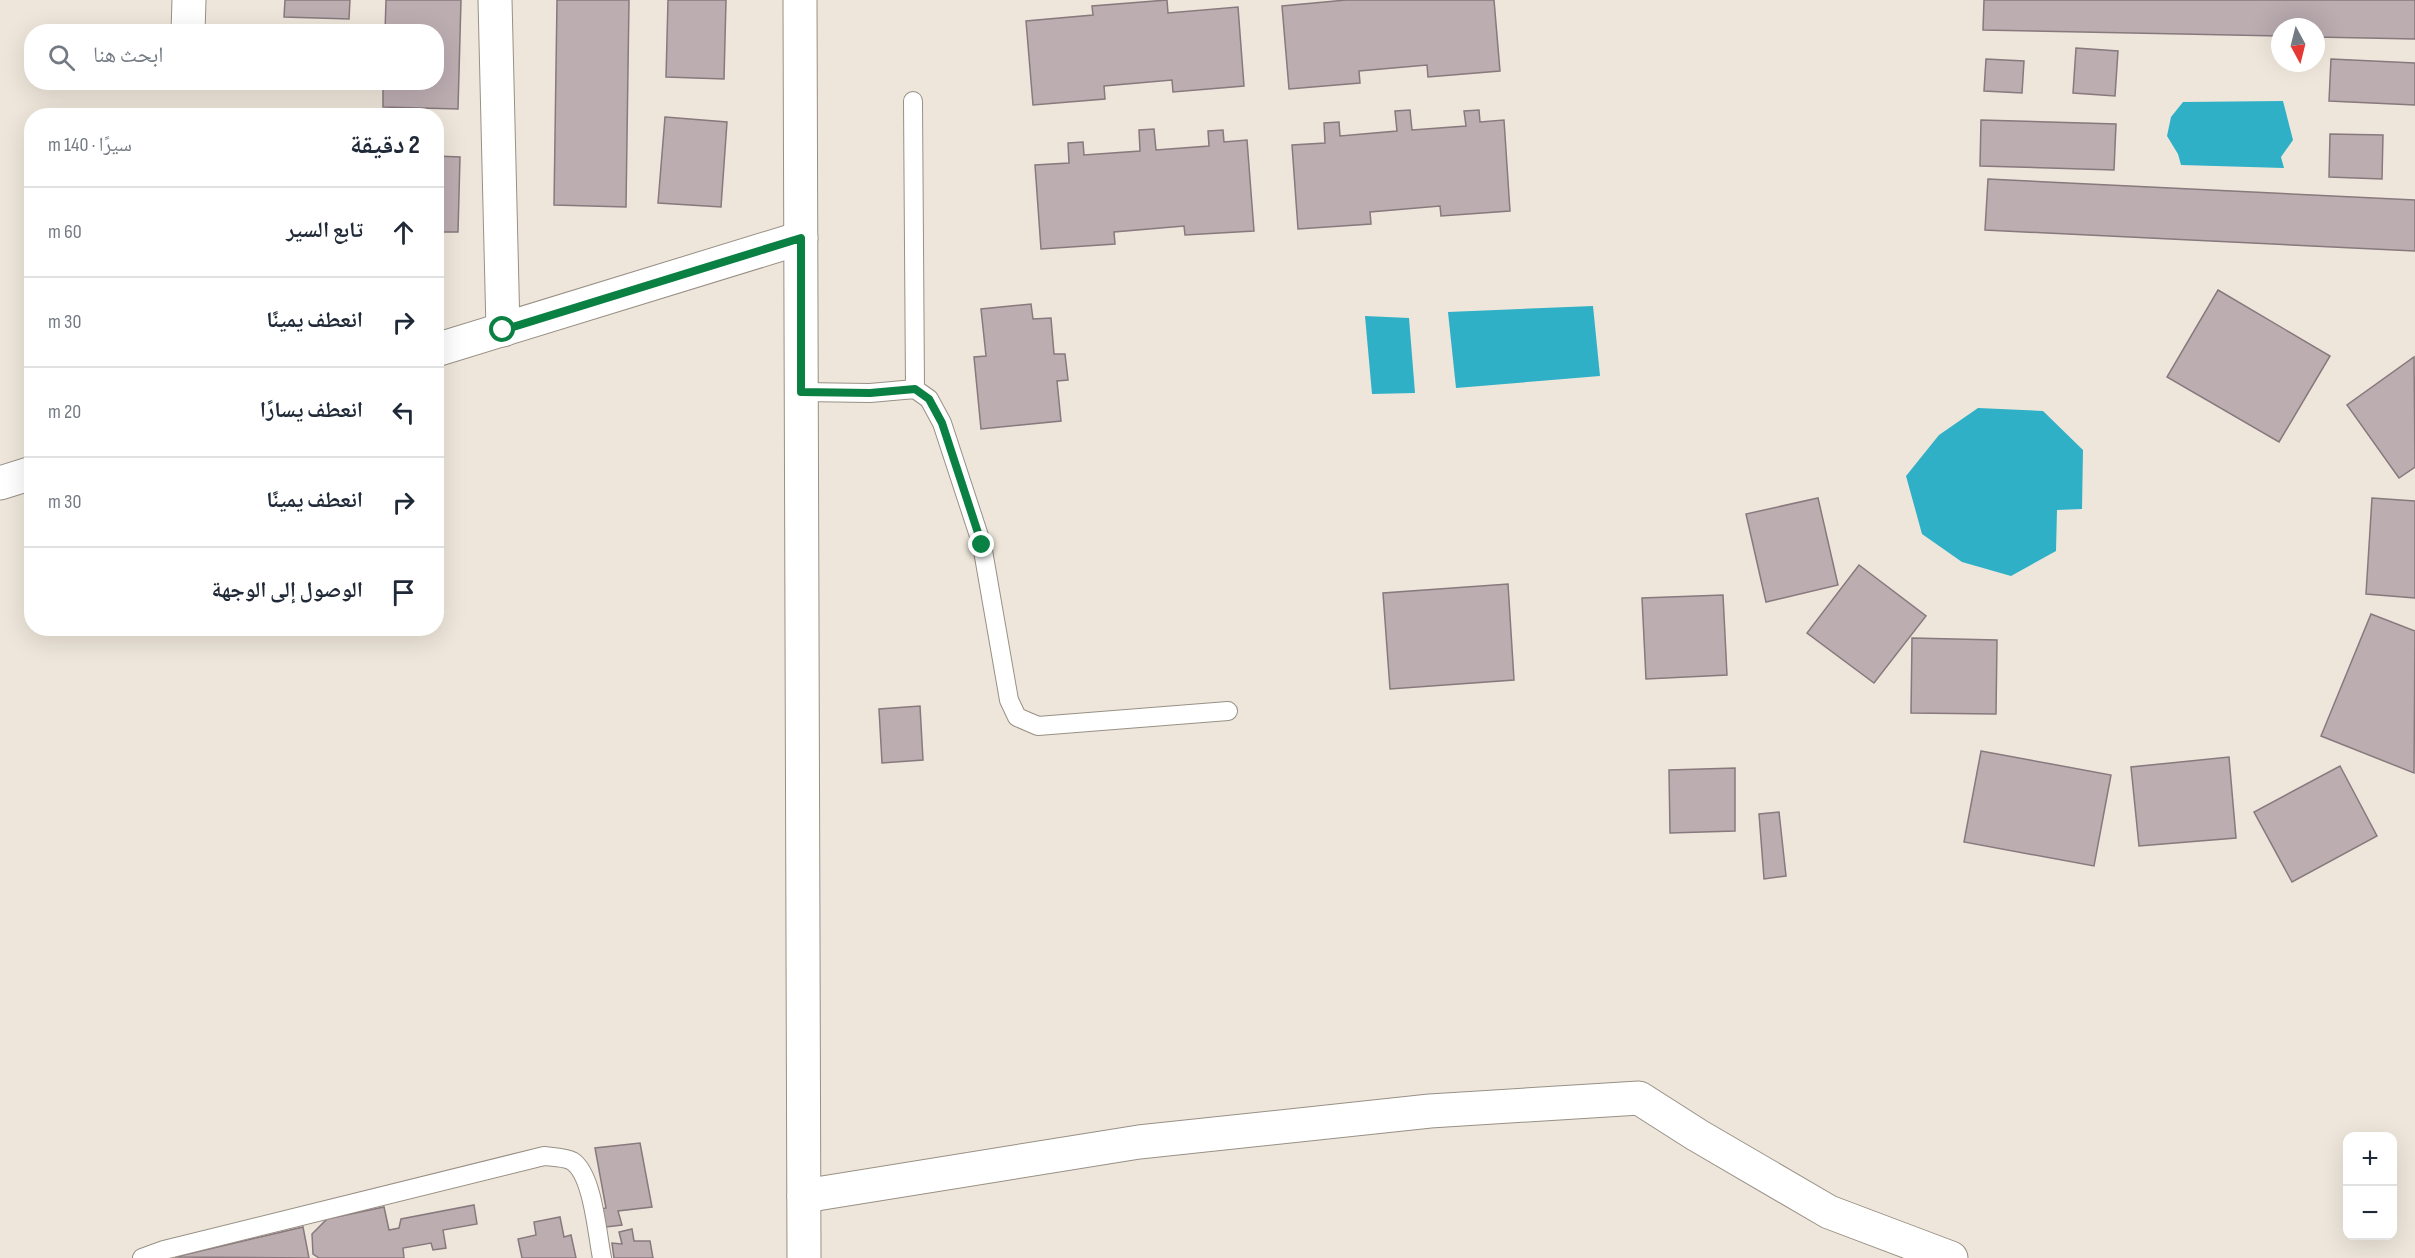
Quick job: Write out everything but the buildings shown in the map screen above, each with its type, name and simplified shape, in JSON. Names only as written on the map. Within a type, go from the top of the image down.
[{"type":"street","points":[[188,24],[189,0]]},
{"type":"street","points":[[495,0],[503,330]]},
{"type":"street","points":[[800,0],[804,1258]]},
{"type":"street","points":[[444,348],[801,238]]},
{"type":"street","points":[[0,483],[24,476]]},
{"type":"street","points":[[804,1196],[1139,1142],[1430,1111],[1639,1098],[1697,1135],[1829,1212],[1951,1258]]},
{"type":"lane","points":[[913,101],[915,389]]},
{"type":"lane","points":[[801,392],[870,393],[915,389],[929,399],[942,423],[982,545],[1009,700],[1017,717],[1038,726],[1228,711]]},
{"type":"lane","points":[[142,1258],[165,1250],[544,1156],[570,1160],[580,1169],[589,1190],[602,1258]]},
{"type":"water","points":[[2283,101],[2293,140],[2281,157],[2284,168],[2181,165],[2178,154],[2167,136],[2171,117],[2183,102]]},
{"type":"water","points":[[1593,306],[1600,376],[1456,388],[1448,312]]},
{"type":"water","points":[[1365,316],[1409,318],[1415,393],[1372,394]]},
{"type":"water","points":[[1978,408],[2043,411],[2083,450],[2082,509],[2057,510],[2056,551],[2011,576],[1962,562],[1922,534],[1906,476],[1939,435]]},
{"type":"route","points":[[503,330],[801,238],[801,392],[870,393],[915,389],[929,399],[942,423],[982,545]]}]
